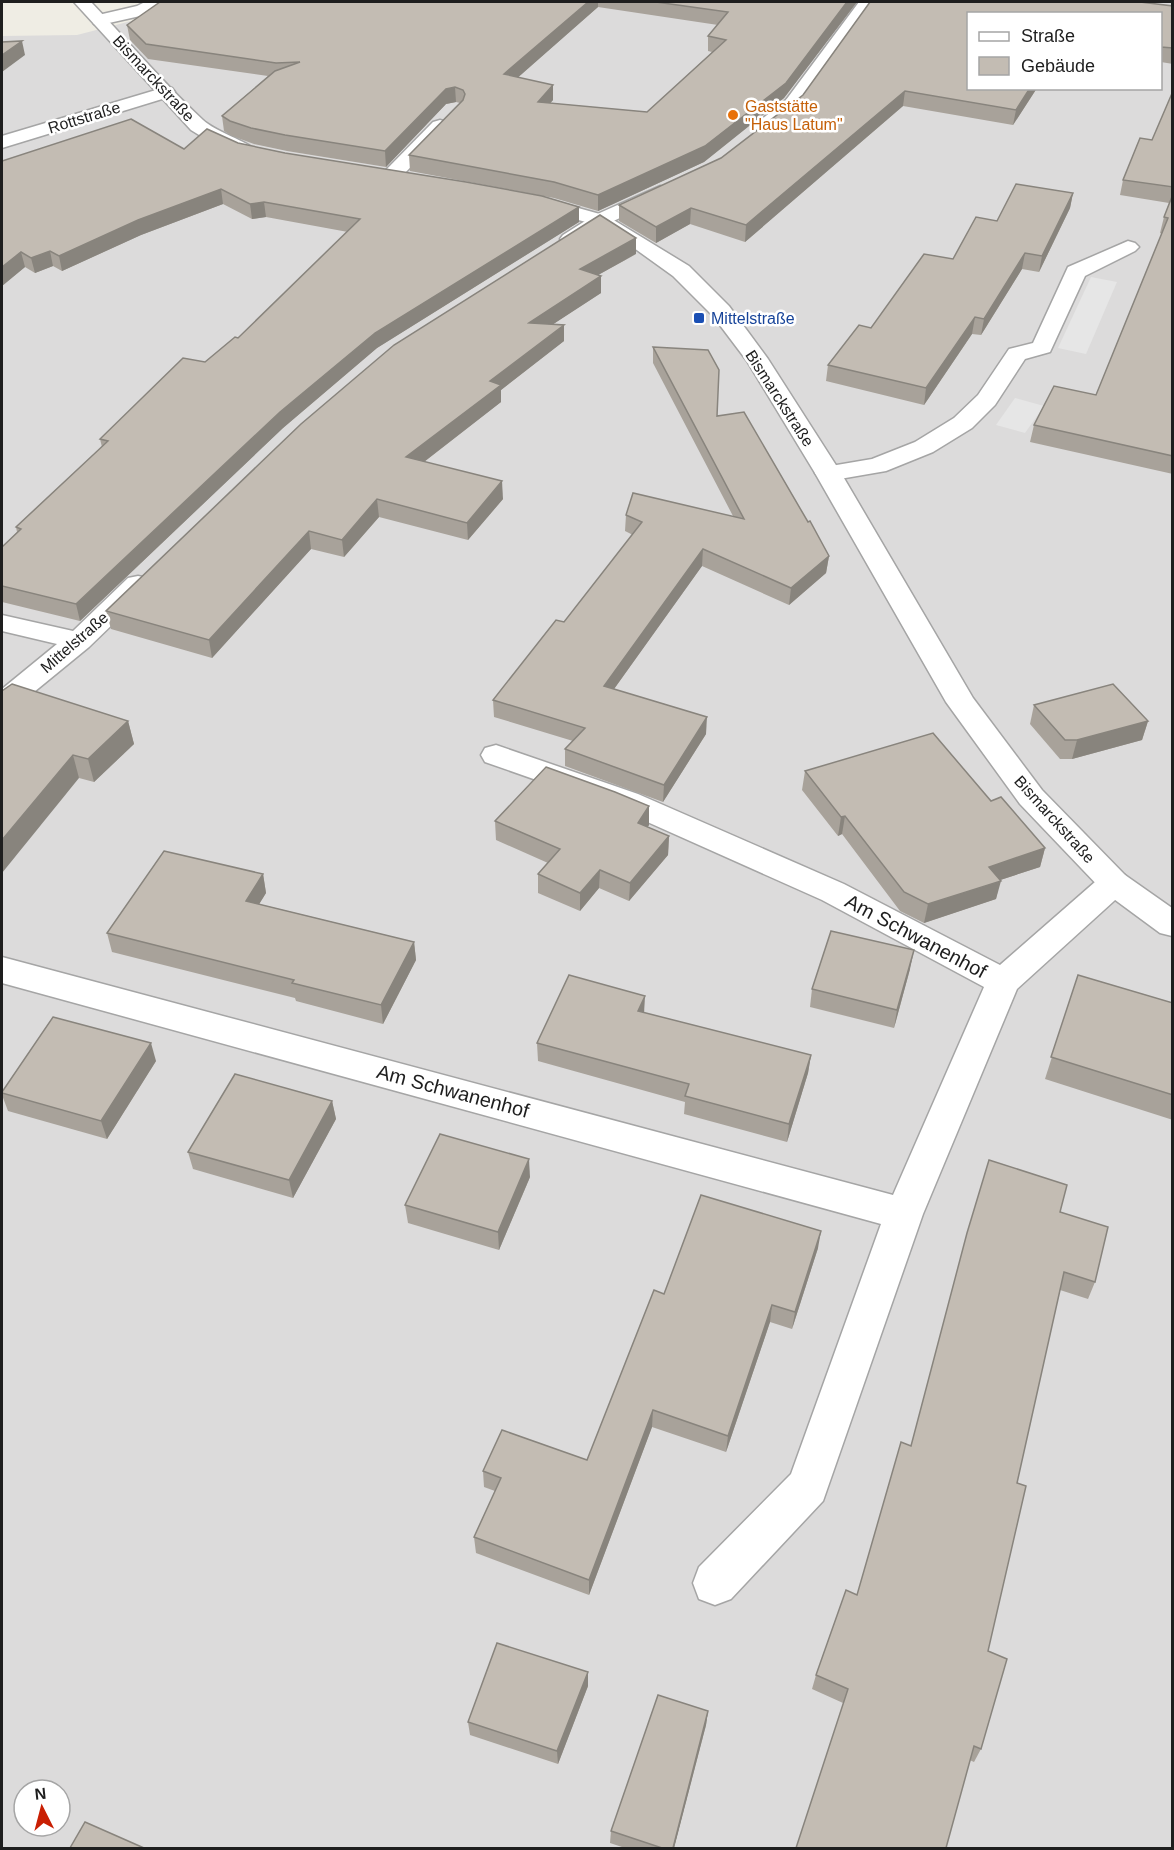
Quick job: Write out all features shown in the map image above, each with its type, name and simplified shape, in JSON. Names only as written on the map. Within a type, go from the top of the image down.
[{"type":"street","name":"Bismarckstraße","points":[[82,2],[198,126],[224,142],[268,155]]},
{"type":"street","points":[[100,20],[143,10],[155,2]]},
{"type":"street","points":[[748,140],[793,104],[867,2]]},
{"type":"street","name":"Rottstraße","points":[[2,142],[166,92]]},
{"type":"street","points":[[391,176],[455,110]]},
{"type":"street","points":[[368,172],[412,179]]},
{"type":"street","points":[[552,251],[600,220],[681,183]]},
{"type":"street","name":"Bismarckstraße","points":[[512,197],[547,204],[600,220],[681,271],[721,311],[757,359],[828,473],[962,702],[1031,797],[1114,883],[1173,924]]},
{"type":"street","points":[[828,473],[877,466],[924,447],[963,423],[987,400],[1017,354],[1042,347],[1076,272],[1128,247]]},
{"type":"street","name":"Mittelstraße","points":[[2,703],[79,641],[156,567]]},
{"type":"street","points":[[2,623],[79,641]]},
{"type":"street","name":"Am Schwanenhof","points":[[496,755],[627,801],[833,892],[1003,982]]},
{"type":"street","name":"Am Schwanenhof","points":[[715,1583],[808,1487],[904,1214],[1003,982],[1114,883]]},
{"type":"street","name":"Am Schwanenhof","points":[[2,970],[904,1214]]},
{"type":"shaded area","points":[[167,2],[1172,2],[1172,1848],[2,1848],[2,36],[77,35],[135,20]]},
{"type":"shaded area","points":[[1091,277],[1117,282],[1086,354],[1058,348]]},
{"type":"shaded area","points":[[1015,398],[1044,406],[1025,433],[996,425]]},
{"type":"building","points":[[160,2],[588,2],[504,74],[553,85],[538,102],[647,112],[726,40],[708,36],[728,12],[656,2],[847,2],[786,83],[705,146],[598,195],[554,182],[409,155],[463,100],[465,94],[463,90],[455,87],[446,89],[385,151],[285,135],[230,121],[222,116],[275,71],[300,62],[276,63],[146,44],[127,25]]},
{"type":"building","points":[[870,2],[1140,2],[1173,6],[1173,48],[1162,47],[1162,12],[967,12],[967,90],[1029,90],[1016,110],[905,91],[746,225],[691,208],[656,227],[619,205],[721,158],[803,95]]},
{"type":"building","points":[[22,41],[2,55],[2,42]]},
{"type":"building","points":[[1173,91],[1173,187],[1123,180],[1140,138],[1152,140]]},
{"type":"building","points":[[131,119],[184,149],[207,129],[238,143],[285,153],[466,182],[542,196],[579,207],[375,333],[280,412],[76,604],[2,586],[2,547],[21,529],[16,527],[108,441],[100,439],[183,358],[205,362],[235,337],[238,338],[360,219],[264,202],[250,204],[221,189],[138,220],[59,256],[50,251],[31,258],[21,252],[2,267],[2,161]]},
{"type":"building","points":[[1016,184],[1073,193],[1042,256],[1025,253],[984,319],[975,317],[926,388],[828,365],[859,325],[871,328],[924,254],[953,259],[976,217],[997,221]]},
{"type":"building","points":[[1173,194],[1173,456],[1034,425],[1054,386],[1096,395],[1168,218],[1164,217]]},
{"type":"building","points":[[600,215],[636,238],[580,269],[601,276],[529,323],[564,325],[490,381],[501,385],[406,457],[502,481],[467,523],[377,499],[342,540],[309,531],[209,640],[106,611],[301,424],[394,345]]},
{"type":"building","points":[[653,347],[708,350],[719,370],[717,416],[744,412],[829,556],[791,588],[703,549],[604,686],[707,717],[664,785],[565,749],[585,728],[493,700],[556,620],[564,622],[642,522],[626,515],[633,493],[744,519]]},
{"type":"building","points":[[12,684],[128,721],[88,759],[73,755],[2,840],[2,691]]},
{"type":"building","points":[[1113,684],[1148,721],[1077,740],[1065,740],[1034,705]]},
{"type":"building","points":[[933,733],[991,801],[1001,797],[1045,848],[989,867],[1001,881],[928,904],[904,892],[845,816],[841,817],[805,771]]},
{"type":"building","points":[[546,767],[649,806],[638,823],[669,836],[630,883],[600,870],[580,893],[538,874],[560,849],[495,821]]},
{"type":"building","points":[[164,851],[263,874],[246,901],[414,942],[381,1005],[292,983],[294,980],[107,933]]},
{"type":"building","points":[[831,931],[914,950],[897,1010],[812,989]]},
{"type":"building","points":[[569,975],[645,996],[638,1011],[811,1055],[789,1124],[685,1096],[689,1084],[537,1043]]},
{"type":"building","points":[[1078,975],[1173,1003],[1173,1095],[1051,1057]]},
{"type":"building","points":[[53,1017],[151,1043],[101,1121],[2,1093]]},
{"type":"building","points":[[235,1074],[332,1101],[289,1180],[188,1152]]},
{"type":"building","points":[[440,1134],[529,1159],[498,1232],[405,1205]]},
{"type":"building","points":[[989,1160],[1067,1185],[1060,1212],[1108,1227],[1095,1282],[1064,1272],[1017,1483],[1026,1486],[988,1651],[1007,1659],[981,1749],[974,1746],[946,1848],[796,1848],[848,1689],[816,1675],[846,1590],[857,1595],[901,1442],[911,1446],[967,1233]]},
{"type":"building","points":[[701,1195],[821,1231],[795,1312],[772,1305],[728,1436],[653,1410],[589,1580],[474,1537],[501,1478],[483,1471],[502,1430],[587,1460],[654,1290],[664,1294]]},
{"type":"building","points":[[497,1643],[588,1672],[557,1751],[468,1722]]},
{"type":"building","points":[[658,1695],[708,1711],[673,1848],[662,1848],[611,1831]]},
{"type":"building","points":[[85,1822],[144,1848],[70,1848]]},
{"type":"place","name":"Gaststätte \"Haus Latum\"","points":[[733,115]]},
{"type":"place","name":"Mittelstraße","points":[[699,318]]}]
